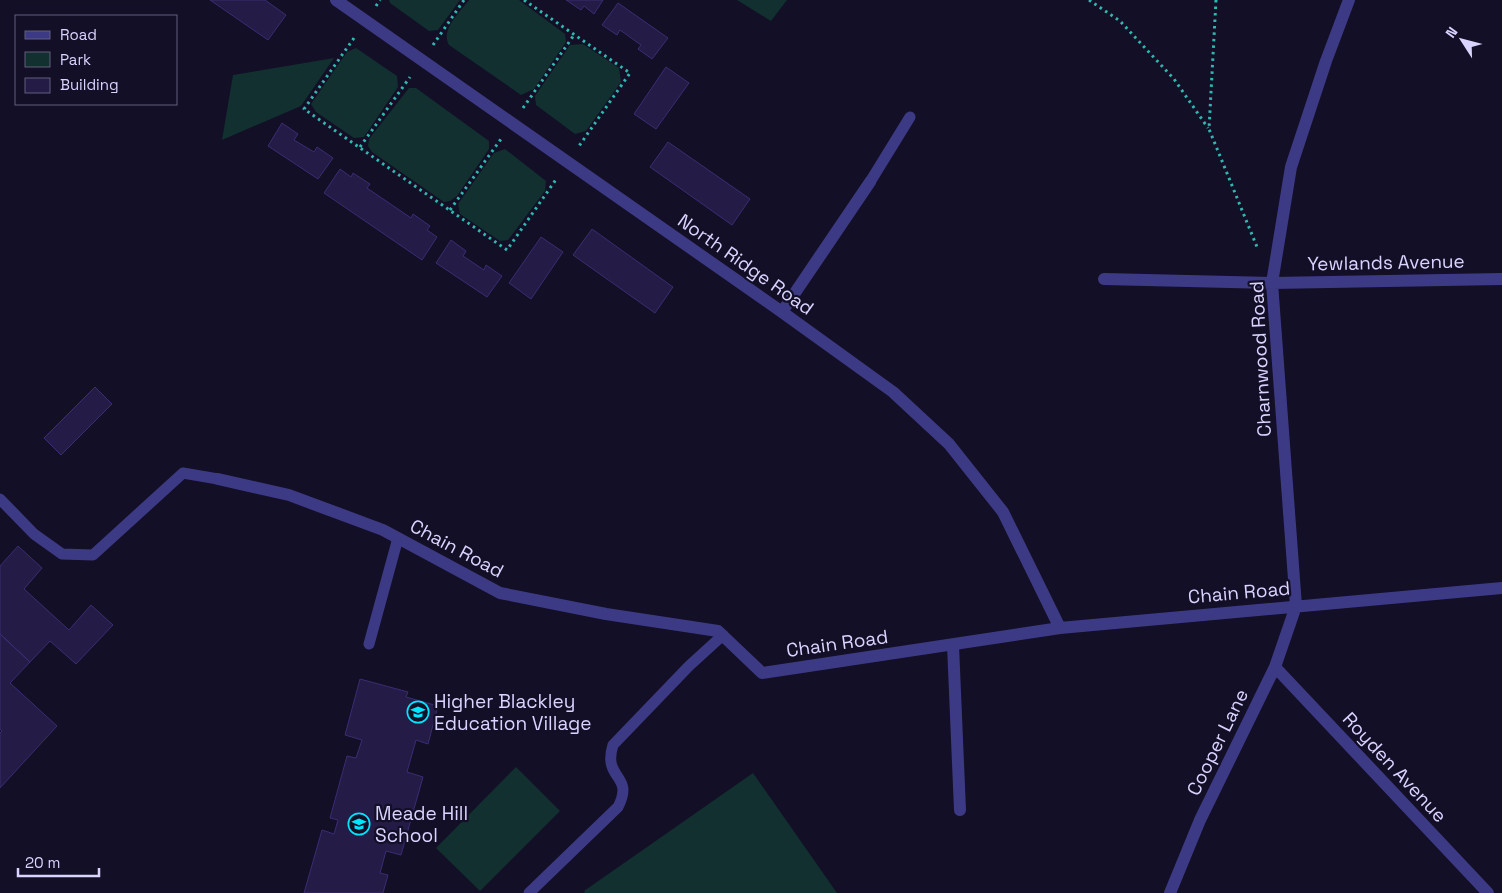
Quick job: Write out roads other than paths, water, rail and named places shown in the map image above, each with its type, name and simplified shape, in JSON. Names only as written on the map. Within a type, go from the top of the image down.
[{"type":"street","name":"North Ridge Road","points":[[336,0],[782,312],[893,392],[949,444],[1003,512],[1060,628]]},
{"type":"street","name":"Charnwood Road","points":[[1296,606],[1272,282],[1291,167],[1326,61],[1349,0]]},
{"type":"street","points":[[782,312],[870,182]]},
{"type":"street","name":"Yewlands Avenue","points":[[1104,279],[1272,282],[1502,279]]},
{"type":"street","name":"Chain Road","points":[[218,479],[289,495],[383,530],[500,594],[606,614],[718,631],[762,673],[1060,628],[1502,588]]},
{"type":"street","name":"Cooper Lane","points":[[1170,893],[1200,820],[1275,667],[1296,606]]},
{"type":"street","points":[[953,645],[960,810]]},
{"type":"street","name":"Royden Avenue","points":[[1275,667],[1488,893]]},
{"type":"lane","points":[[870,182],[910,117]]},
{"type":"lane","points":[[0,499],[34,534],[62,554],[94,555],[183,473],[218,479]]},
{"type":"lane","points":[[369,644],[398,538]]},
{"type":"lane","points":[[529,893],[618,807],[624,793],[624,787],[610,764],[609,758],[613,745],[689,666],[723,635]]},
{"type":"place","name":"Higher Blackley Education Village","points":[[418,712]]},
{"type":"place","name":"Meade Hill School","points":[[359,824]]}]
